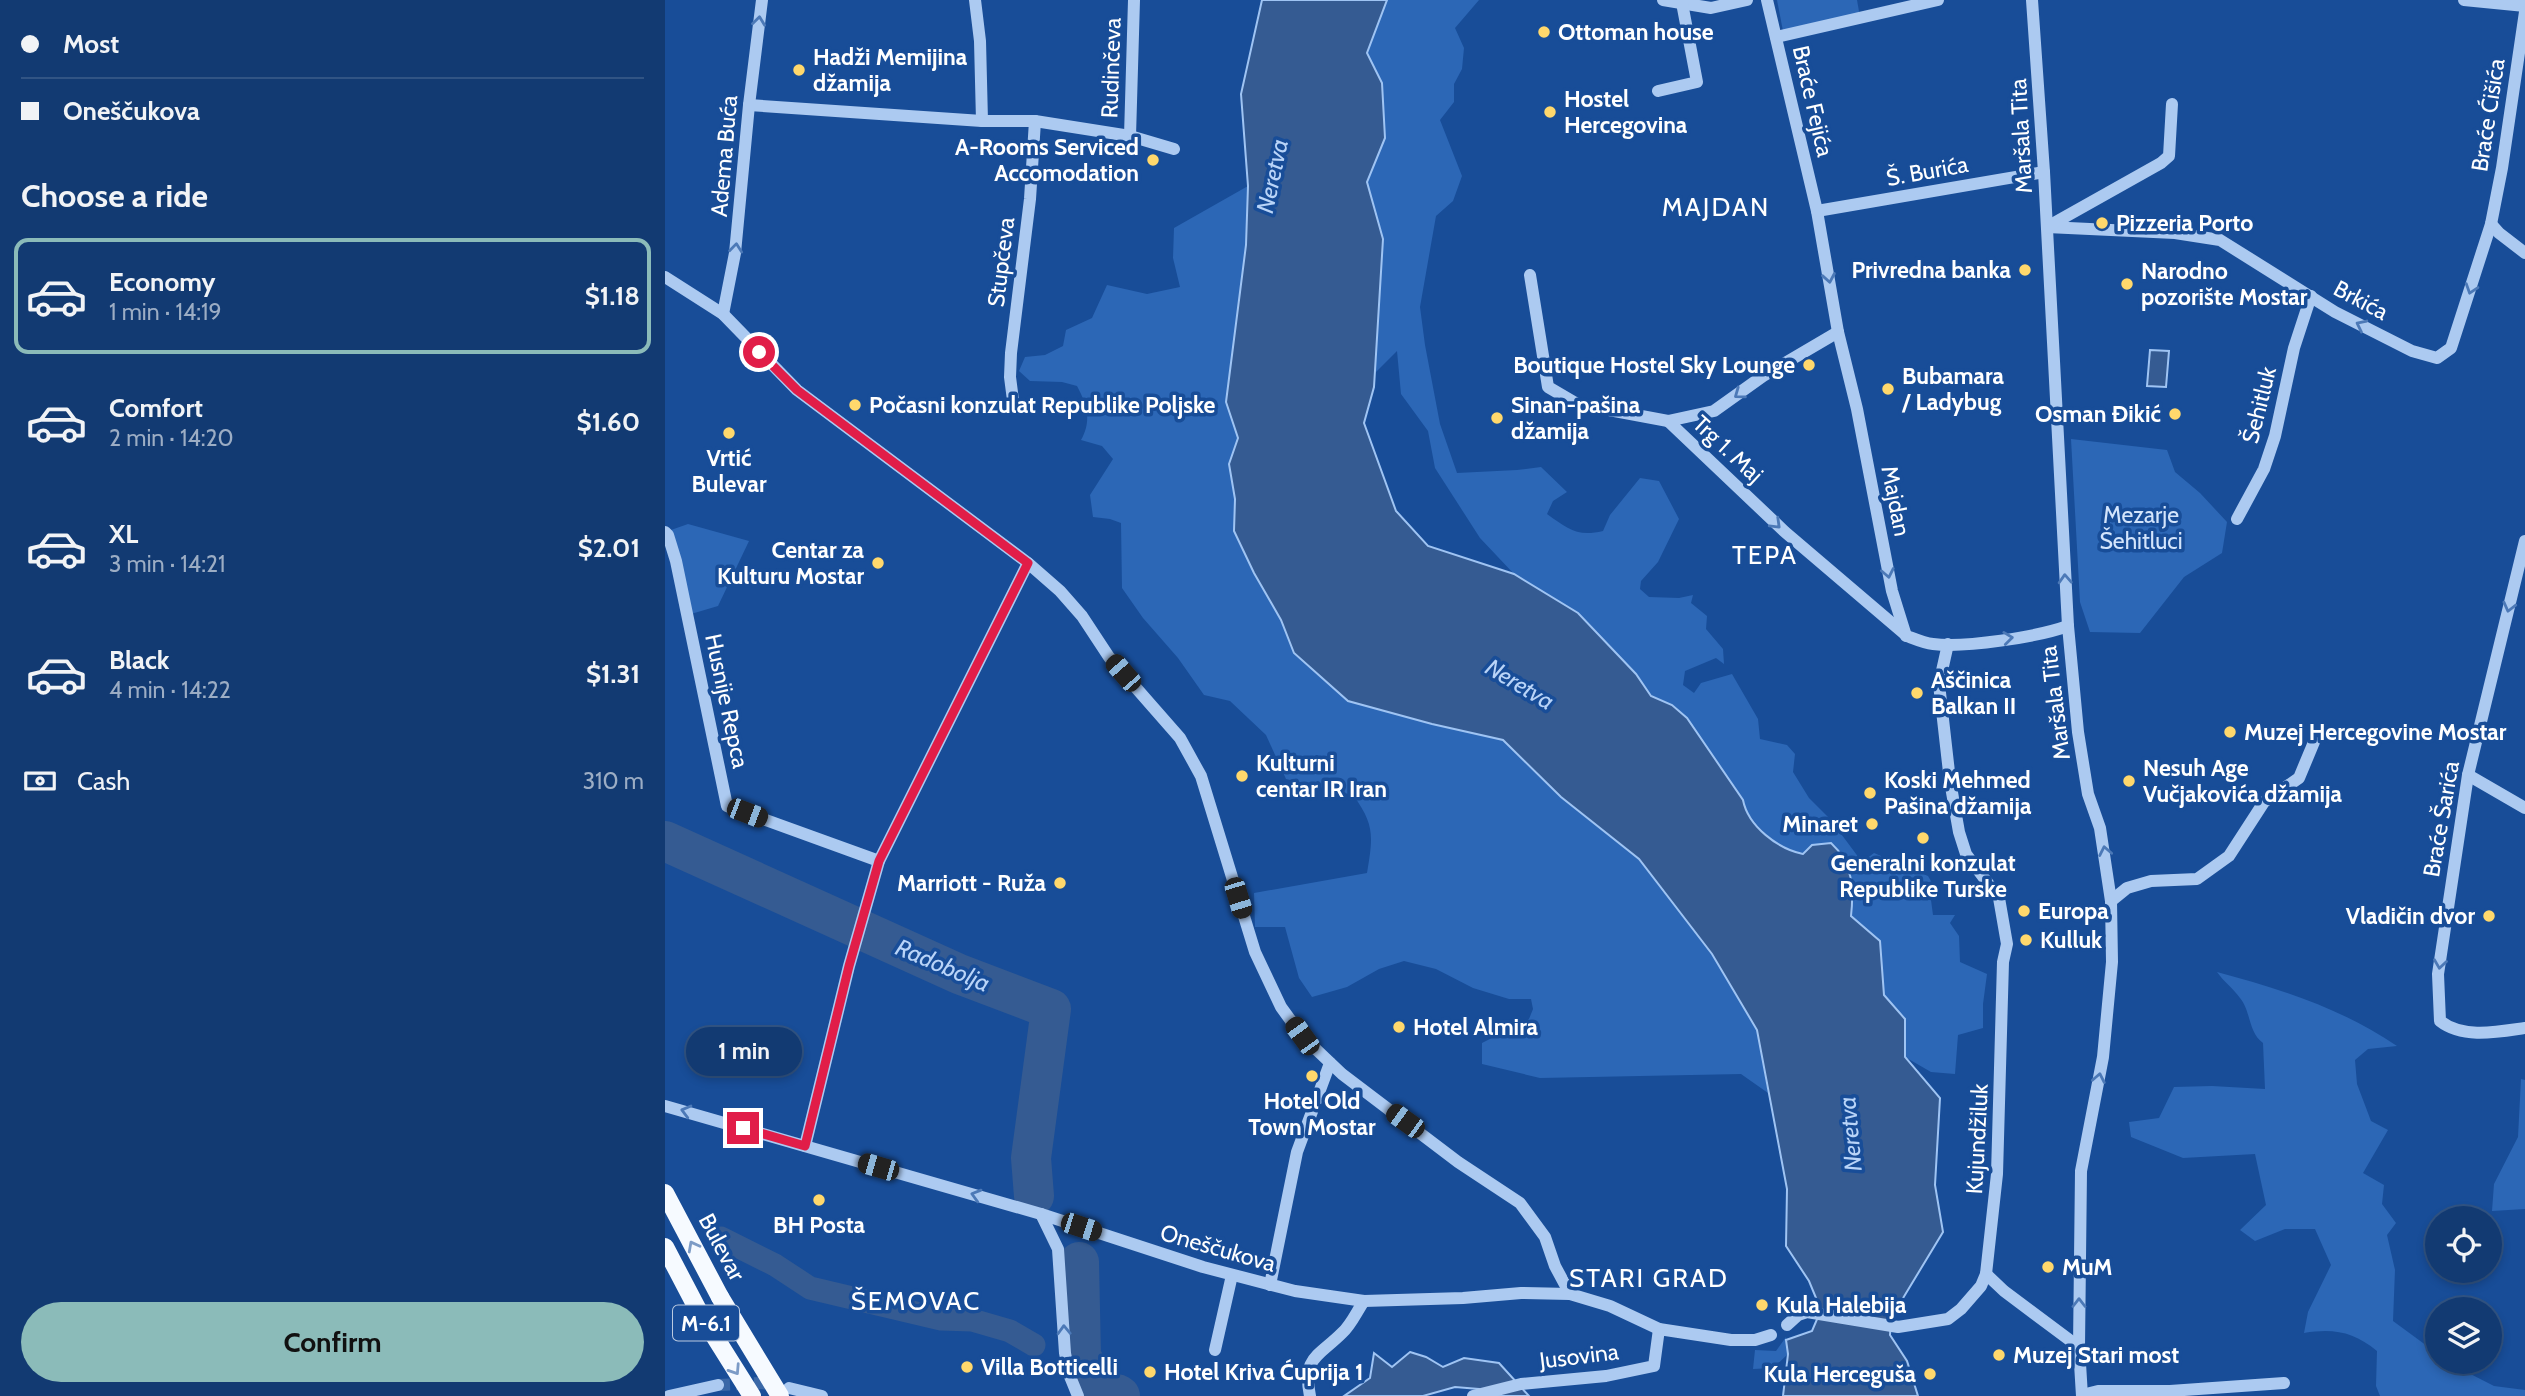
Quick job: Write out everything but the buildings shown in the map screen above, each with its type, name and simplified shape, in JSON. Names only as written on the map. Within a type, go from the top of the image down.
[{"type":"main road","name":"Bulevar","points":[[665,1194],[720,1297],[785,1392]]},
{"type":"main road","name":"M-6.1","points":[[665,1247],[698,1310],[752,1396]]},
{"type":"street","name":"Adema Buća","points":[[723,314],[736,253],[749,105],[762,0]]},
{"type":"street","points":[[975,0],[980,41],[982,121]]},
{"type":"street","name":"Rudinčeva","points":[[1130,136],[1135,0]]},
{"type":"street","points":[[1663,0],[1711,8],[1747,0]]},
{"type":"street","name":"Braće Fejića","points":[[1767,0],[1817,211]]},
{"type":"street","points":[[1776,37],[1938,0]]},
{"type":"street","name":"Maršala Tita","points":[[2032,0],[2044,172],[2068,626],[2078,732],[2088,794],[2100,828],[2111,901],[2112,962],[2103,1057],[2081,1171],[2078,1347],[2082,1396]]},
{"type":"street","points":[[2464,0],[2525,6]]},
{"type":"street","points":[[1658,91],[1697,82],[1682,3]]},
{"type":"street","name":"Braće Ćišića","points":[[2491,224],[2525,12]]},
{"type":"street","points":[[2047,227],[2169,156],[2172,104]]},
{"type":"street","points":[[749,105],[982,121],[1035,121],[1130,136],[1174,149]]},
{"type":"street","name":"Stupčeva","points":[[1014,408],[1010,377],[1011,352],[1030,199],[1035,121]]},
{"type":"street","name":"Š. Burića","points":[[1817,211],[2044,172]]},
{"type":"street","name":"Majdan","points":[[1817,211],[1838,332],[1857,409],[1892,591],[1907,636]]},
{"type":"street","points":[[2491,224],[2525,253]]},
{"type":"street","name":"Brkića","points":[[2047,227],[2175,233],[2220,240],[2335,312],[2412,351],[2437,358],[2451,348],[2491,224]]},
{"type":"street","points":[[1531,275],[1548,387],[1577,404],[1668,421]]},
{"type":"street","points":[[665,277],[723,314],[797,390],[1028,563],[1061,591],[1082,616],[1109,657],[1180,738],[1201,776],[1255,952],[1281,1007],[1302,1036],[1342,1074],[1520,1203],[1545,1237],[1555,1266],[1570,1294]]},
{"type":"street","name":"Šehitluk","points":[[2238,519],[2263,470],[2275,436],[2294,348],[2311,296]]},
{"type":"street","name":"Trg 1. Maj","points":[[1668,421],[1714,411],[1763,376],[1838,332]]},
{"type":"street","name":"Trg 1. Maj","points":[[1668,421],[1785,532],[1907,636]]},
{"type":"street","name":"Husnije Repca","points":[[665,532],[676,561],[727,806],[879,861]]},
{"type":"street","name":"Braće Šarića","points":[[2525,541],[2468,775],[2438,974],[2439,1021],[2450,1029],[2493,1032],[2525,1028]]},
{"type":"street","points":[[805,1146],[849,966],[879,861],[1028,563]]},
{"type":"street","points":[[1907,636],[1931,644],[1948,644],[2033,635],[2068,626]]},
{"type":"street","name":"Kujundžiluk","points":[[1787,1325],[1798,1315],[1807,1312],[1891,1327],[1944,1320],[1955,1315],[1971,1299],[1986,1274],[1997,1174],[2004,1006],[2003,962],[2007,944],[1999,898],[1966,854],[1959,832],[1948,769],[1939,684],[1948,644]]},
{"type":"street","points":[[2111,901],[2127,888],[2151,881],[2197,879],[2229,856],[2264,802],[2299,778],[2314,742]]},
{"type":"street","points":[[2468,775],[2525,808]]},
{"type":"street","points":[[1270,1285],[1297,1152],[1331,1063]]},
{"type":"street","name":"Oneščukova","points":[[665,1106],[1041,1214],[1232,1275],[1295,1291],[1364,1301],[1450,1299],[1521,1293],[1570,1294],[1610,1306],[1659,1329],[1731,1340],[1755,1340],[1771,1335]]},
{"type":"street","points":[[1041,1214],[1058,1249],[1065,1353],[1069,1374],[1078,1396]]},
{"type":"street","points":[[1986,1274],[2014,1299],[2078,1347]]},
{"type":"street","points":[[1215,1350],[1232,1275]]},
{"type":"street","points":[[1309,1395],[1306,1378],[1310,1362],[1344,1332],[1364,1301]]},
{"type":"street","name":"Jusovina","points":[[1476,1395],[1521,1384],[1607,1376],[1654,1366],[1659,1329]]},
{"type":"street","points":[[2082,1396],[2098,1391],[2170,1391],[2284,1382]]},
{"type":"street","points":[[669,1396],[718,1385]]},
{"type":"street","points":[[785,1392],[822,1396]]},
{"type":"green space","points":[[1387,0],[1479,0],[1455,28],[1464,48],[1462,69],[1454,84],[1454,102],[1440,120],[1462,176],[1453,201],[1436,216],[1420,307],[1440,424],[1457,473],[1541,467],[1567,492],[1553,501],[1547,514],[1567,528],[1586,533],[1603,531],[1610,515],[1640,478],[1659,481],[1679,519],[1658,562],[1641,581],[1640,589],[1649,597],[1679,598],[1693,595],[1691,603],[1707,616],[1706,629],[1723,649],[1724,664],[1716,658],[1685,671],[1683,685],[1694,693],[1701,683],[1732,674],[1758,719],[1760,739],[1787,745],[1795,754],[1793,772],[1809,798],[1830,819],[1862,862],[1874,853],[1928,876],[1938,893],[1931,900],[1933,915],[1955,915],[1950,923],[1959,936],[1960,962],[1987,974],[1983,1028],[1958,1035],[1955,1074],[1931,1072],[1905,1057],[1905,1019],[1884,995],[1880,941],[1851,917],[1851,883],[1841,852],[1797,852],[1779,844],[1760,828],[1687,718],[1672,705],[1651,696],[1636,674],[1578,613],[1514,574],[1480,538],[1435,468],[1428,431],[1401,394],[1397,351],[1374,374],[1383,239],[1367,182],[1385,138],[1382,83],[1367,53]]},
{"type":"green space","points":[[1777,0],[1857,0],[1860,17],[1783,31]]},
{"type":"green space","points":[[1248,186],[1246,245],[1226,402],[1238,438],[1229,464],[1235,499],[1234,531],[1281,620],[1294,653],[1432,724],[1503,740],[1561,797],[1639,859],[1712,954],[1757,1030],[1768,1093],[1741,1074],[1540,1078],[1482,1064],[1482,1043],[1529,1019],[1533,1009],[1531,999],[1509,999],[1473,988],[1436,969],[1404,961],[1379,969],[1347,987],[1312,997],[1299,978],[1285,927],[1255,927],[1254,893],[1367,873],[1371,840],[1369,823],[1353,795],[1286,779],[1266,735],[1230,701],[1204,695],[1178,658],[1143,618],[1122,588],[1121,523],[1093,517],[1090,495],[1113,459],[1102,446],[1081,440],[1087,419],[1086,406],[1077,386],[1062,382],[1030,381],[1019,371],[1025,357],[1045,355],[1063,346],[1066,330],[1092,318],[1107,285],[1147,294],[1180,287],[1173,258],[1174,228]]},
{"type":"green space","name":"Mezarje Šehitluci","points":[[2071,439],[2167,450],[2175,472],[2200,493],[2227,522],[2222,553],[2184,577],[2140,633],[2090,632],[2080,602]]},
{"type":"green space","points":[[688,524],[749,541],[718,606],[691,614],[671,530]]},
{"type":"green space","points":[[2217,972],[2311,1001],[2355,1021],[2397,1046],[2368,1049],[2355,1060],[2357,1084],[2371,1121],[2388,1130],[2363,1173],[2384,1185],[2382,1204],[2396,1223],[2387,1235],[2395,1270],[2393,1321],[2425,1344],[2425,1374],[2470,1374],[2494,1386],[2525,1390],[2525,1396],[2380,1396],[2376,1386],[2377,1351],[2360,1339],[2343,1333],[2304,1333],[2308,1312],[2331,1265],[2315,1229],[2285,1229],[2255,1241],[2240,1230],[2266,1205],[2255,1154],[2183,1158],[2131,1137],[2129,1122],[2159,1118],[2174,1087],[2265,1089],[2263,1043],[2255,1033],[2244,1003]]},
{"type":"green space","points":[[2521,1079],[2525,1080],[2525,1209],[2502,1210],[2502,1206],[2492,1206],[2494,1184],[2518,1137]]},
{"type":"green space","points":[[1786,1337],[1788,1354],[1783,1359],[1776,1365],[1753,1369],[1755,1350],[1776,1351]]},
{"type":"water","name":"Neretva","points":[[1262,0],[1387,0],[1367,53],[1382,83],[1385,138],[1367,182],[1383,239],[1374,387],[1364,423],[1396,511],[1428,546],[1514,574],[1578,613],[1636,674],[1651,696],[1672,705],[1687,718],[1743,800],[1751,819],[1765,835],[1784,847],[1803,854],[1812,845],[1831,843],[1844,859],[1852,886],[1851,916],[1880,941],[1884,995],[1905,1019],[1905,1057],[1940,1098],[1935,1185],[1943,1232],[1891,1318],[1890,1335],[1907,1361],[1918,1396],[1783,1396],[1788,1354],[1786,1340],[1812,1331],[1821,1310],[1809,1281],[1786,1246],[1787,1189],[1757,1030],[1712,954],[1639,859],[1561,797],[1503,740],[1348,701],[1294,653],[1281,620],[1234,531],[1235,499],[1229,464],[1238,438],[1226,402],[1246,245],[1248,186],[1241,94]]},
{"type":"water","points":[[2150,350],[2169,351],[2166,387],[2147,386]]},
{"type":"water","points":[[1083,1267],[1086,1320],[1095,1374],[1134,1396],[1095,1393],[1074,1358],[1076,1277]]},
{"type":"water","points":[[1410,1352],[1443,1367],[1464,1358],[1499,1363],[1529,1396],[1499,1396],[1479,1389],[1455,1387],[1423,1396],[1344,1396],[1370,1378],[1374,1353],[1392,1367]]},
{"type":"waterway","name":"Radobolja","points":[[665,841],[959,974],[1051,1009],[1031,1158],[1034,1196]]},
{"type":"waterway","name":"Radobolja","points":[[721,1238],[775,1265],[810,1288],[941,1319],[972,1320],[1010,1331],[1034,1345]]},
{"type":"waterway","name":"Radobolja","points":[[1079,1262],[1081,1356],[1100,1392],[1120,1396]]},
{"type":"waterway","name":"Radobolja","points":[[1076,1376],[1100,1392]]},
{"type":"tunnel","points":[[718,1385],[762,1383],[778,1386]]},
{"type":"place","name":"Ottoman house","points":[[1544,32]]},
{"type":"place","name":"Hadži Memijina džamija","points":[[799,70]]},
{"type":"place","name":"Hostel Hercegovina","points":[[1550,112]]},
{"type":"place","name":"A-Rooms Serviced Accomodation","points":[[1153,160]]},
{"type":"place","name":"Pizzeria Porto","points":[[2102,223]]},
{"type":"place","name":"Privredna banka","points":[[2025,270]]},
{"type":"place","name":"Narodno pozorište Mostar","points":[[2127,284]]},
{"type":"place","name":"Boutique Hostel Sky Lounge","points":[[1809,365]]},
{"type":"place","name":"Bubamara / Ladybug","points":[[1888,389]]},
{"type":"place","name":"Počasni konzulat Republike Poljske","points":[[855,405]]},
{"type":"place","name":"Osman Đikić","points":[[2175,414]]},
{"type":"place","name":"Sinan-pašina džamija","points":[[1497,418]]},
{"type":"place","name":"Vrtić Bulevar","points":[[729,433]]},
{"type":"place","name":"Centar za Kulturu Mostar","points":[[878,563]]},
{"type":"place","name":"Aščinica Balkan II","points":[[1917,693]]},
{"type":"place","name":"Muzej Hercegovine Mostar","points":[[2230,732]]},
{"type":"place","name":"Kulturni centar IR Iran","points":[[1242,776]]},
{"type":"place","name":"Nesuh Age Vučjakovića džamija","points":[[2129,781]]},
{"type":"place","name":"Koski Mehmed Pašina džamija","points":[[1870,793]]},
{"type":"place","name":"Minaret","points":[[1872,824]]},
{"type":"place","name":"Generalni konzulat Republike Turske","points":[[1923,838]]},
{"type":"place","name":"Marriott - Ruža","points":[[1060,883]]},
{"type":"place","name":"Europa","points":[[2024,911]]},
{"type":"place","name":"Vladičin dvor","points":[[2489,916]]},
{"type":"place","name":"Kulluk","points":[[2026,940]]},
{"type":"place","name":"Hotel Almira","points":[[1399,1027]]},
{"type":"place","name":"Hotel Old Town Mostar","points":[[1312,1076]]},
{"type":"place","name":"BH Posta","points":[[819,1200]]},
{"type":"place","name":"MuM","points":[[2048,1267]]},
{"type":"place","name":"Kula Halebija","points":[[1762,1305]]},
{"type":"place","name":"Muzej Stari most","points":[[1999,1355]]},
{"type":"place","name":"Villa Botticelli","points":[[967,1367]]},
{"type":"place","name":"Hotel Kriva Ćuprija 1","points":[[1150,1372]]},
{"type":"place","name":"Kula Herceguša","points":[[1930,1374]]},
{"type":"district","name":"MAJDAN","points":[[1716,207]]},
{"type":"district","name":"TEPA","points":[[1765,555]]},
{"type":"district","name":"STARI GRAD","points":[[1649,1278]]},
{"type":"district","name":"ŠEMOVAC","points":[[916,1301]]},
{"type":"route","points":[[743,1128],[805,1146],[849,966],[879,861],[1028,563],[797,390],[759,352]]}]
